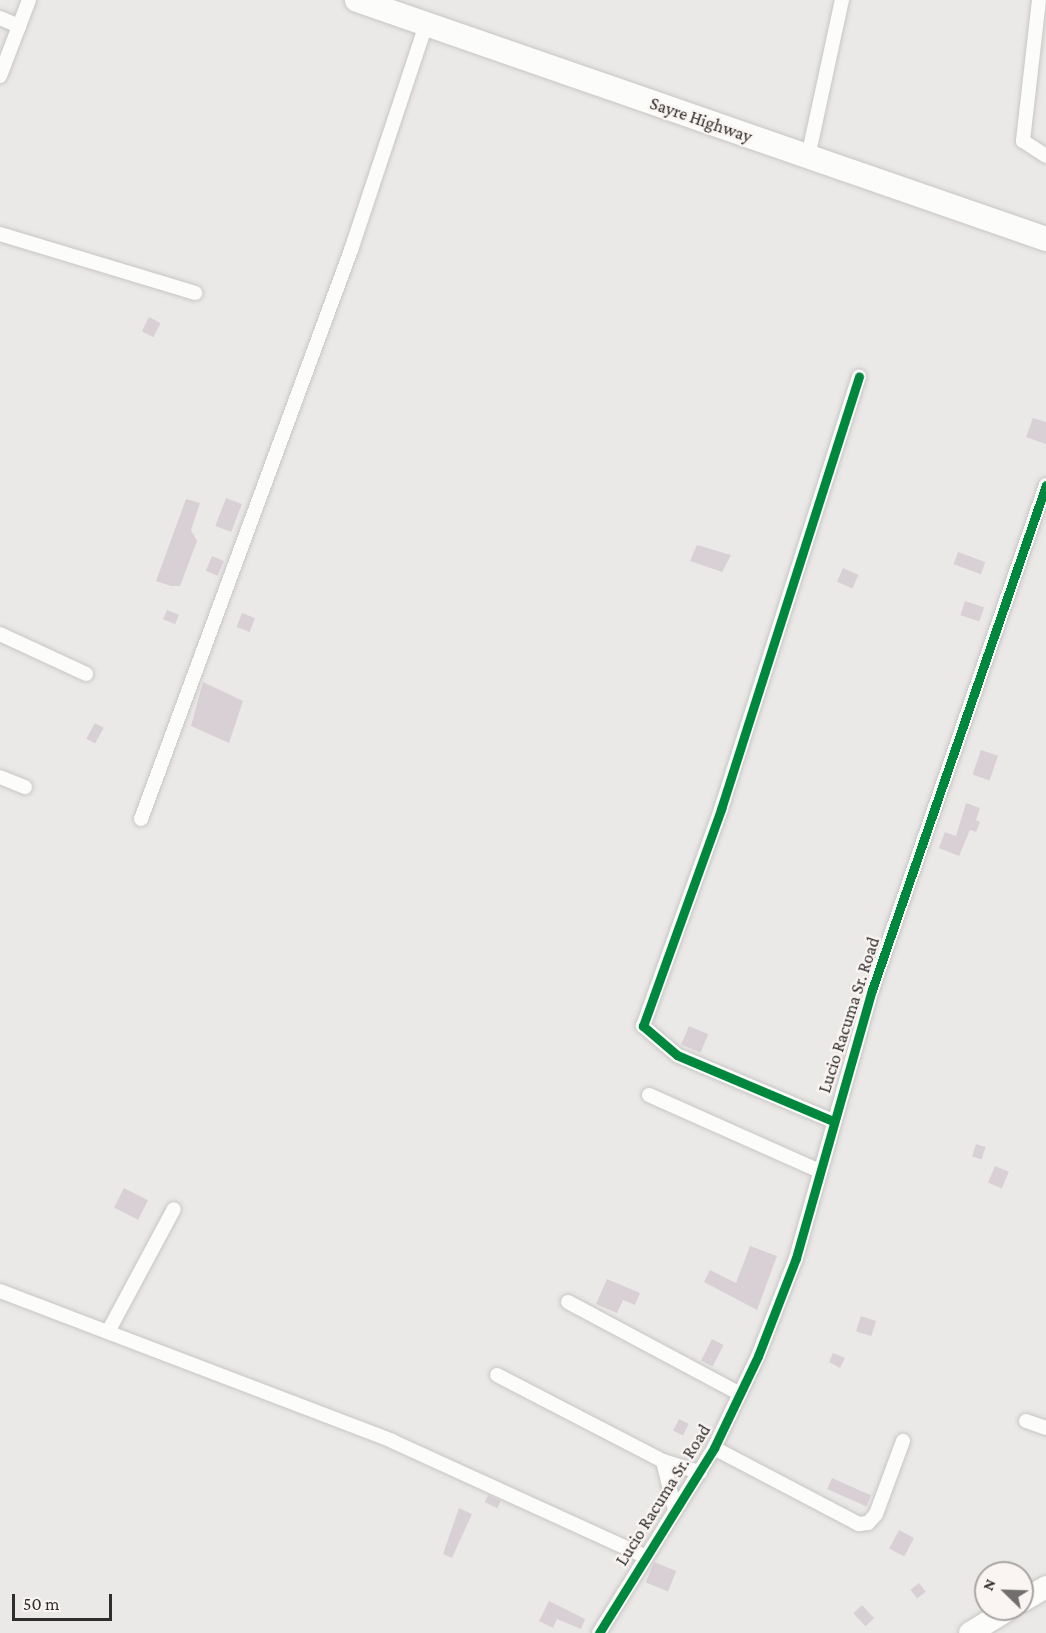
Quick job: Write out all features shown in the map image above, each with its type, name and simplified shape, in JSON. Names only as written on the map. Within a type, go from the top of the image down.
[{"type":"highway","name":"Sayre Highway","points":[[371,2],[426,25],[1046,239]]},
{"type":"main road","points":[[970,1633],[990,1621]]},
{"type":"street","points":[[0,76],[29,0]]},
{"type":"street","points":[[808,157],[842,0]]},
{"type":"street","points":[[1039,0],[1023,141],[1046,156]]},
{"type":"street","points":[[0,18],[19,26]]},
{"type":"street","points":[[141,819],[351,250],[426,25]]},
{"type":"street","points":[[0,234],[195,292]]},
{"type":"street","points":[[833,1121],[677,1055],[643,1026],[721,809],[859,377]]},
{"type":"street","name":"Lucio Racuma Sr. Road","points":[[599,1633],[644,1556],[714,1448],[740,1394],[796,1258],[872,990],[1046,485]]},
{"type":"street","points":[[0,634],[86,674]]},
{"type":"street","points":[[0,777],[25,787]]},
{"type":"street","points":[[649,1095],[820,1171]]},
{"type":"street","points":[[109,1330],[174,1209]]},
{"type":"street","points":[[0,1291],[109,1330],[392,1441],[644,1556]]},
{"type":"street","points":[[568,1302],[740,1394]]},
{"type":"street","points":[[497,1375],[663,1461],[699,1472]]},
{"type":"street","points":[[1026,1421],[1046,1428]]},
{"type":"street","points":[[714,1448],[859,1524],[868,1523],[903,1441]]},
{"type":"street","points":[[663,1461],[675,1510]]},
{"type":"building","points":[[149,317],[161,323],[153,337],[142,331]]},
{"type":"building","points":[[1033,418],[1046,422],[1046,444],[1026,437]]},
{"type":"building","points":[[226,498],[242,504],[231,532],[215,526]]},
{"type":"building","points":[[186,499],[200,503],[191,530],[197,541],[180,586],[171,586],[156,581]]},
{"type":"building","points":[[697,545],[731,555],[722,572],[690,561]]},
{"type":"building","points":[[958,552],[985,562],[981,574],[954,564]]},
{"type":"building","points":[[212,556],[224,561],[218,576],[206,571]]},
{"type":"building","points":[[843,568],[859,575],[852,589],[837,582]]},
{"type":"building","points":[[965,601],[984,607],[979,621],[960,615]]},
{"type":"building","points":[[167,610],[179,615],[175,624],[163,619]]},
{"type":"building","points":[[242,613],[255,618],[250,632],[237,627]]},
{"type":"building","points":[[203,682],[243,701],[229,743],[191,726]]},
{"type":"building","points":[[95,723],[104,728],[95,744],[86,739]]},
{"type":"building","points":[[981,750],[998,756],[990,780],[973,775]]},
{"type":"building","points":[[966,803],[980,808],[976,820],[980,822],[976,832],[970,830],[959,856],[939,848],[945,832],[956,836]]},
{"type":"building","points":[[689,1026],[708,1034],[701,1053],[681,1044]]},
{"type":"building","points":[[976,1144],[986,1147],[982,1159],[972,1156]]},
{"type":"building","points":[[995,1166],[1009,1172],[1002,1188],[988,1183]]},
{"type":"building","points":[[124,1188],[148,1200],[138,1220],[114,1208]]},
{"type":"building","points":[[750,1246],[777,1256],[757,1310],[704,1282],[710,1270],[736,1283]]},
{"type":"building","points":[[607,1279],[640,1293],[635,1305],[623,1300],[617,1313],[596,1304]]},
{"type":"building","points":[[861,1316],[876,1321],[871,1336],[856,1331]]},
{"type":"building","points":[[712,1339],[724,1345],[713,1366],[701,1360]]},
{"type":"building","points":[[833,1353],[845,1358],[840,1368],[829,1362]]},
{"type":"building","points":[[679,1419],[689,1424],[683,1436],[673,1431]]},
{"type":"building","points":[[832,1478],[871,1495],[866,1506],[827,1489]]},
{"type":"building","points":[[488,1495],[501,1501],[497,1508],[485,1502]]},
{"type":"building","points":[[459,1508],[472,1514],[452,1558],[443,1554]]},
{"type":"building","points":[[899,1530],[914,1538],[904,1557],[889,1549]]},
{"type":"building","points":[[654,1562],[676,1571],[668,1591],[646,1582]]},
{"type":"building","points":[[919,1583],[926,1592],[917,1598],[910,1590]]},
{"type":"building","points":[[549,1601],[585,1619],[581,1629],[557,1619],[553,1628],[539,1621]]},
{"type":"building","points":[[862,1605],[874,1618],[865,1626],[853,1613]]},
{"type":"cycle path","points":[[833,1121],[677,1055],[643,1026],[721,809],[859,377]]},
{"type":"cycle path","points":[[599,1633],[714,1448],[758,1356],[796,1258],[872,990],[1046,485]]}]
